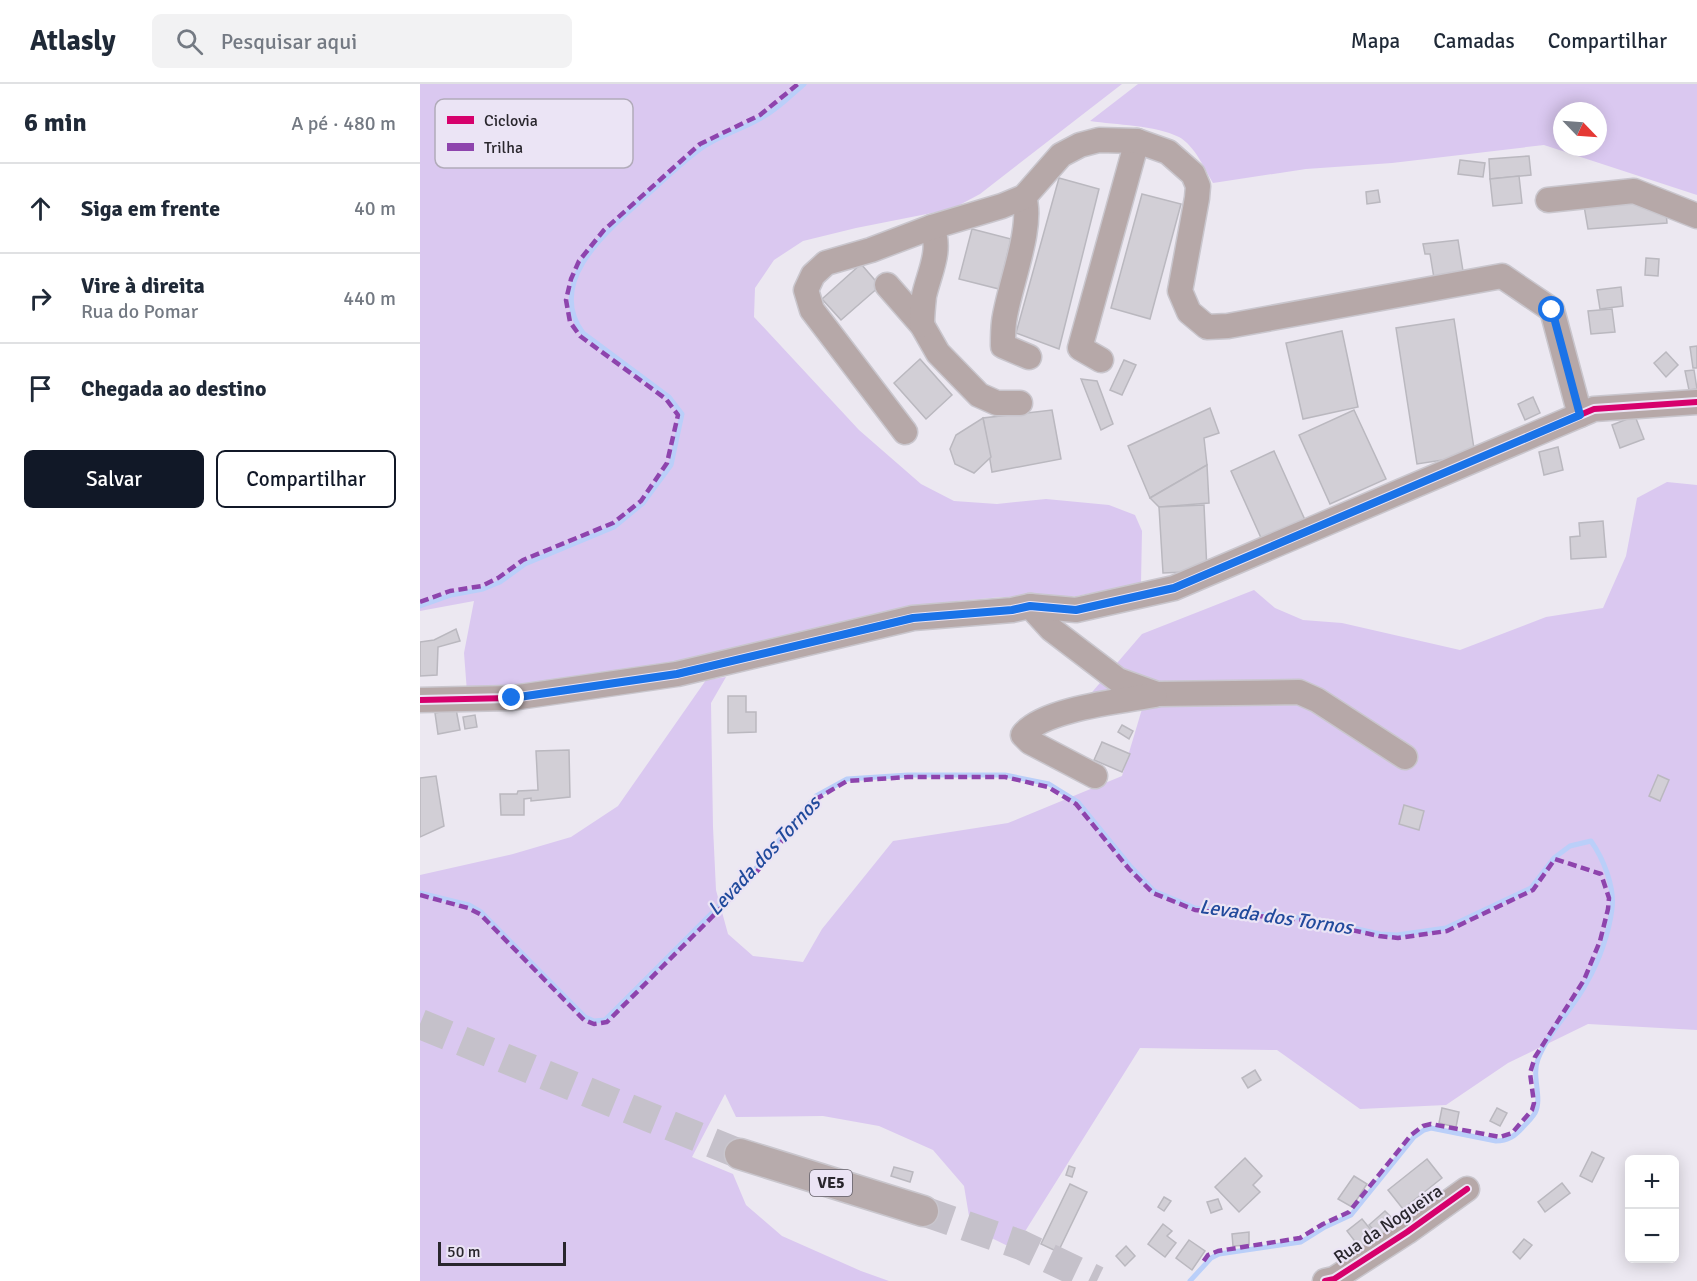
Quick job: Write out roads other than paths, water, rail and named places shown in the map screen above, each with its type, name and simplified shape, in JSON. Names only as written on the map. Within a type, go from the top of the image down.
[{"type":"main road","name":"VE5","points":[[740,1154],[923,1211]]},
{"type":"street","points":[[905,432],[812,310],[806,290],[813,275],[826,263],[871,250],[1024,197],[1061,155],[1080,145],[1099,140],[1137,141],[1168,152],[1194,174],[1198,186],[1197,198],[1180,291],[1189,312],[1207,327],[1228,326],[1502,276],[1552,310],[1580,415]]},
{"type":"street","points":[[1101,360],[1080,348],[1137,141]]},
{"type":"street","points":[[1548,200],[1634,190],[1697,216]]},
{"type":"street","points":[[1024,197],[1027,206],[1024,229],[1004,323],[1003,346],[1029,357]]},
{"type":"street","points":[[922,325],[924,297],[936,252],[936,236],[932,227]]},
{"type":"street","points":[[887,285],[922,325],[938,353],[979,395],[997,404],[1020,403]]},
{"type":"street","points":[[420,700],[512,698],[677,674],[913,618],[1012,610],[1030,606],[1076,610],[1174,588],[1594,409],[1697,402]]},
{"type":"street","points":[[1030,606],[1051,629],[1118,680],[1157,694]]},
{"type":"street","points":[[1095,776],[1030,742],[1023,735],[1030,726],[1065,712],[1157,694],[1299,692],[1317,700],[1405,757]]},
{"type":"street","name":"Rua da Nogueira","points":[[1325,1281],[1334,1280],[1467,1189]]},
{"type":"waterway","name":"Levada dos Tornos","points":[[420,606],[451,595],[483,589],[500,582],[525,564],[614,527],[643,503],[671,465],[682,414],[669,397],[583,333],[573,313],[571,294],[577,275],[587,256],[616,223],[688,158],[710,143],[767,115],[804,84]]},
{"type":"waterway","name":"Levada dos Tornos","points":[[420,893],[469,905],[481,912],[585,1017],[594,1021],[605,1020],[752,873],[816,796],[847,779],[908,775],[1005,775],[1049,784],[1078,802],[1131,867],[1154,891],[1195,908],[1311,919],[1380,934],[1397,935],[1446,928],[1531,888],[1554,858],[1570,846],[1591,841],[1604,864],[1612,891],[1609,928],[1591,974],[1548,1039],[1538,1059],[1536,1066],[1538,1101],[1535,1113],[1529,1120],[1514,1135],[1500,1141],[1431,1128],[1424,1130],[1414,1137],[1351,1215],[1301,1242],[1219,1254],[1211,1258],[1190,1281]]},
{"type":"tunnel","points":[[420,1024],[740,1154]]},
{"type":"tunnel","points":[[923,1211],[1021,1245],[1097,1281]]}]
